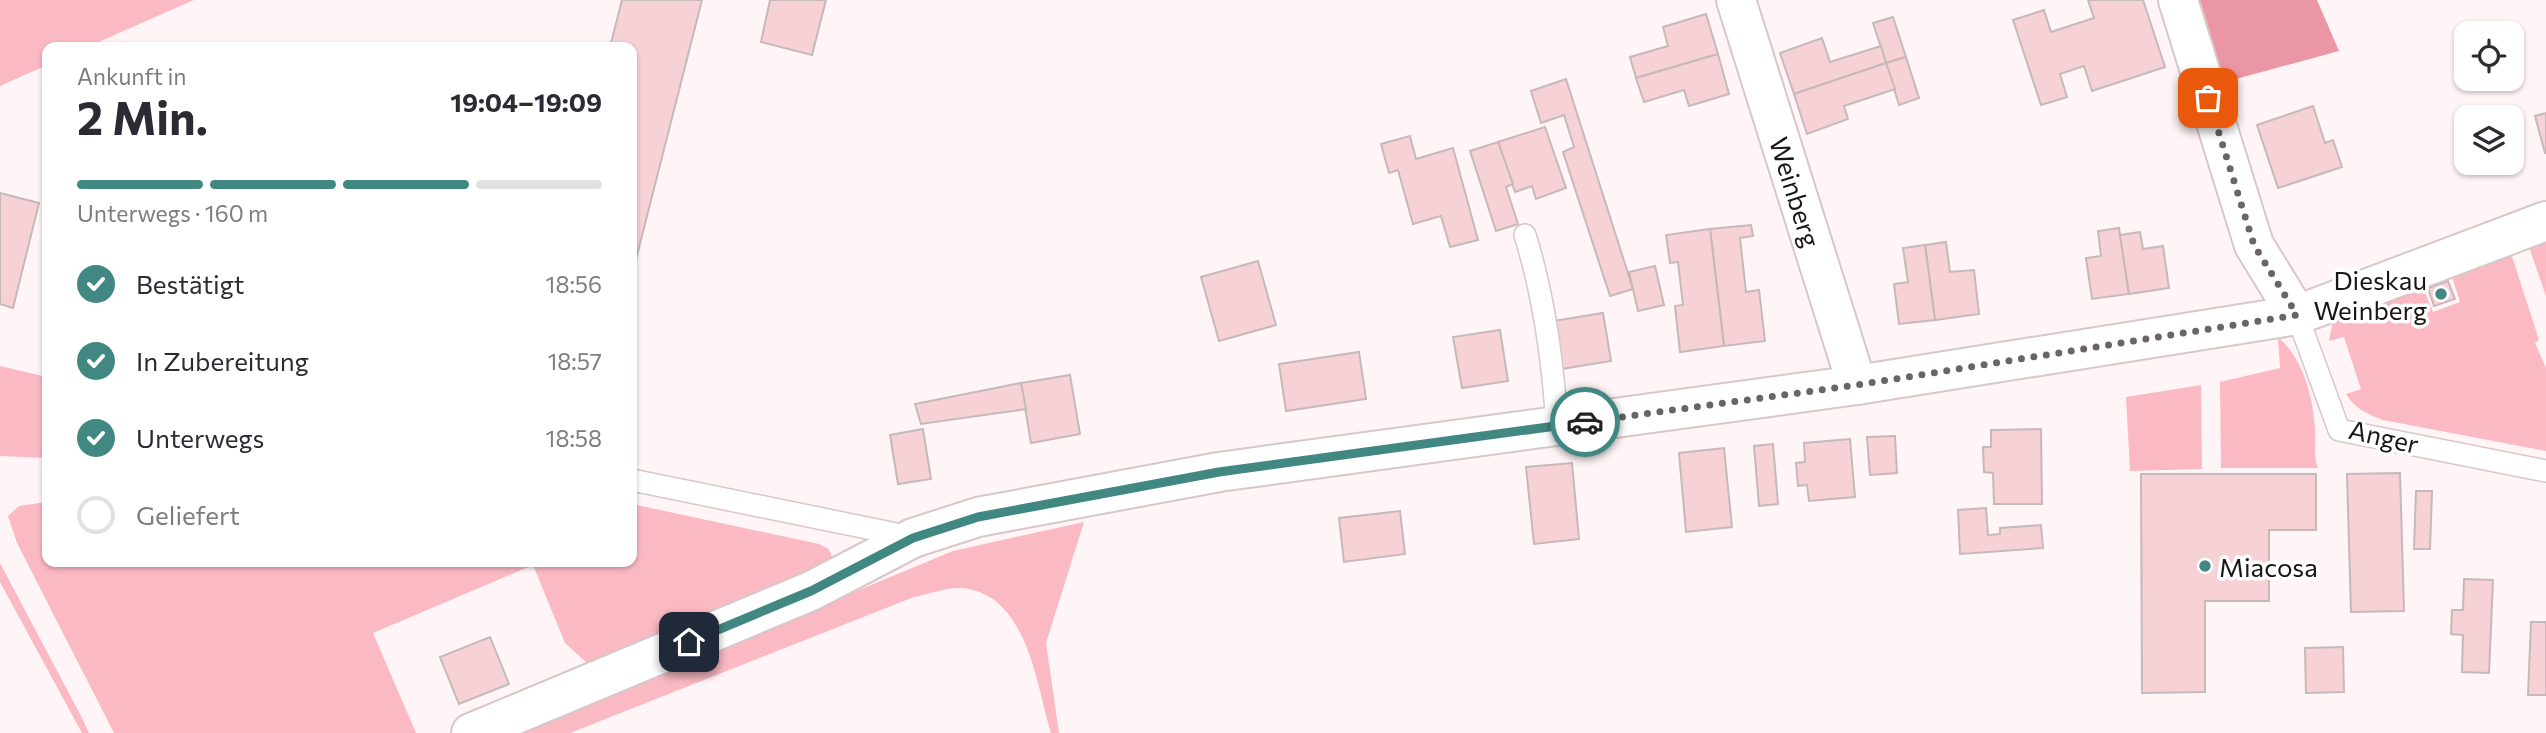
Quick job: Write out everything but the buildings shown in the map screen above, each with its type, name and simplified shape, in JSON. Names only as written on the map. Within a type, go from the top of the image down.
[{"type":"street","name":"Weinberg","points":[[1736,0],[1857,385]]},
{"type":"street","points":[[2178,0],[2254,245],[2297,315]]},
{"type":"street","points":[[471,733],[811,591],[913,538],[978,517],[1219,472],[1857,385],[2297,315],[2546,221]]},
{"type":"lane","points":[[1525,235],[1544,320],[1557,426]]},
{"type":"lane","name":"Anger","points":[[2297,315],[2339,430],[2546,471]]},
{"type":"lane","points":[[637,481],[913,538]]},
{"type":"shaded area","points":[[0,0],[194,0],[98,42],[42,42],[42,67],[0,86]]},
{"type":"shaded area","points":[[2200,0],[2317,0],[2339,51],[2225,82]]},
{"type":"shaded area","points":[[2546,238],[2546,296],[2528,244]]},
{"type":"shaded area","points":[[2510,250],[2539,340],[2535,343],[2546,368],[2546,451],[2383,420],[2353,404],[2346,394],[2361,389],[2344,337],[2329,341],[2333,320],[2422,285],[2433,312],[2460,302],[2451,274]]},
{"type":"shaded area","points":[[2278,337],[2287,346],[2306,380],[2314,417],[2318,468],[2221,468],[2220,382],[2280,368]]},
{"type":"shaded area","points":[[0,366],[42,376],[42,458],[0,456]]},
{"type":"shaded area","points":[[2201,385],[2202,469],[2130,471],[2126,397]]},
{"type":"shaded area","points":[[42,503],[42,567],[528,567],[373,633],[416,733],[114,733],[17,543],[8,516],[19,506]]},
{"type":"shaded area","points":[[637,505],[819,544],[829,549],[833,560],[596,671],[565,643],[534,567],[637,567]]},
{"type":"shaded area","points":[[1084,522],[1046,643],[1059,733],[1051,733],[1033,666],[1015,623],[1001,606],[983,594],[956,588],[914,597],[570,733],[514,733],[953,551]]},
{"type":"shaded area","points":[[0,563],[89,733],[82,733],[0,582]]},
{"type":"way so far","points":[[1585,422],[1857,385],[2297,315],[2254,245],[2208,98]]},
{"type":"place","name":"Dieskau Weinberg","points":[[2441,294]]},
{"type":"place","name":"Miacosa","points":[[2205,566]]},
{"type":"route","points":[[689,642],[811,591],[913,538],[978,517],[1219,472],[1585,422]]}]
